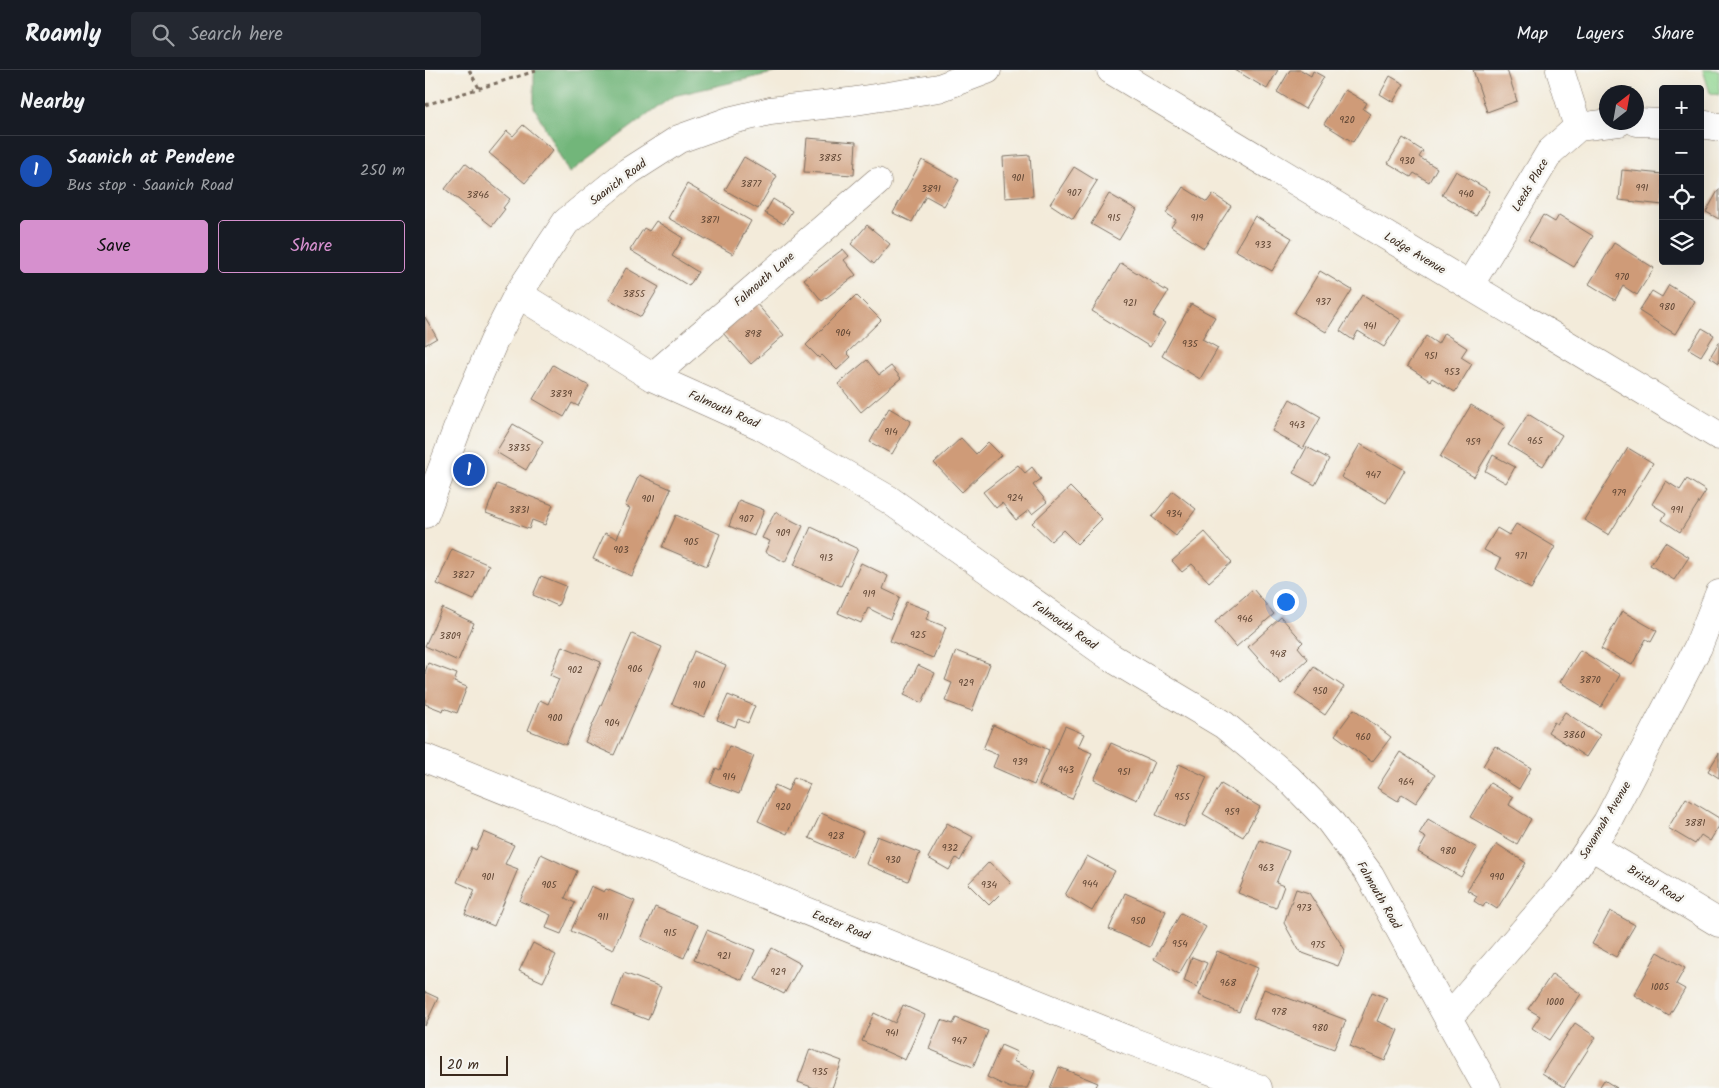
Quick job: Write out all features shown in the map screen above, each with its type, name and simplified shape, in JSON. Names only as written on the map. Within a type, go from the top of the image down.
[{"type":"street","name":"Saanich Road","points":[[425,514],[431,476],[518,294],[566,222],[629,171],[679,139],[732,120],[770,112],[939,88],[987,70]]},
{"type":"street","name":"Lodge Avenue","points":[[1111,70],[1719,436]]},
{"type":"street","points":[[1560,70],[1578,127],[1599,124]]},
{"type":"street","points":[[1644,122],[1659,123]]},
{"type":"street","points":[[1704,125],[1719,127]]},
{"type":"street","name":"Leeds Place","points":[[1469,286],[1551,152],[1578,127]]},
{"type":"street","name":"Falmouth Lane","points":[[652,377],[877,182]]},
{"type":"street","name":"Falmouth Road","points":[[518,294],[652,377],[761,426],[888,499],[1112,658],[1224,726],[1287,777],[1329,820],[1370,874],[1485,1087]]},
{"type":"street","name":"Savannah Avenue","points":[[1447,1018],[1567,880],[1591,846],[1622,796],[1698,647],[1719,594]]},
{"type":"street","name":"Easter Road","points":[[425,758],[1119,1036],[1257,1088]]},
{"type":"street","name":"Bristol Road","points":[[1591,846],[1719,922]]},
{"type":"path","points":[[469,70],[479,88]]},
{"type":"path","points":[[425,105],[539,70]]},
{"type":"green space","points":[[534,70],[786,70],[673,96],[569,173],[534,107]]},
{"type":"green space","points":[[1703,70],[1719,70],[1719,95],[1710,93]]},
{"type":"building","points":[[1235,70],[1278,70],[1267,89]]},
{"type":"building","points":[[1290,70],[1301,70],[1311,76],[1313,71],[1324,77],[1305,109],[1277,92]]},
{"type":"building","points":[[1473,70],[1507,70],[1517,101],[1487,112]]},
{"type":"building","points":[[1390,76],[1404,84],[1393,102],[1380,94]]},
{"type":"building","points":[[1345,90],[1367,103],[1363,109],[1370,114],[1353,142],[1324,124]]},
{"type":"building","points":[[523,125],[553,150],[525,183],[489,153],[507,131],[513,136]]},
{"type":"building","points":[[807,138],[856,142],[854,175],[804,172]]},
{"type":"building","points":[[1403,138],[1423,151],[1419,157],[1437,168],[1429,182],[1414,173],[1411,177],[1388,163]]},
{"type":"building","points":[[1030,155],[1033,196],[1005,198],[1003,157]]},
{"type":"building","points":[[744,157],[777,176],[758,209],[725,190]]},
{"type":"building","points":[[922,160],[959,180],[944,206],[926,196],[912,222],[893,213]]},
{"type":"building","points":[[465,163],[510,199],[492,226],[445,189]]},
{"type":"building","points":[[1074,167],[1097,181],[1073,219],[1050,204]]},
{"type":"building","points":[[1622,170],[1659,174],[1659,205],[1619,200]]},
{"type":"building","points":[[1456,171],[1490,191],[1476,216],[1442,195]]},
{"type":"building","points":[[687,184],[751,221],[733,254],[668,218]]},
{"type":"building","points":[[1183,187],[1207,202],[1213,194],[1231,206],[1204,248],[1171,227],[1176,220],[1166,213]]},
{"type":"building","points":[[1719,189],[1719,219],[1706,212]]},
{"type":"building","points":[[1109,194],[1137,210],[1119,240],[1091,224]]},
{"type":"building","points":[[773,199],[792,211],[784,224],[765,213]]},
{"type":"building","points":[[1543,215],[1555,222],[1559,215],[1593,236],[1574,267],[1528,240]]},
{"type":"building","points":[[1255,216],[1292,238],[1272,271],[1235,250]]},
{"type":"building","points":[[656,221],[683,238],[672,256],[698,272],[689,286],[630,250],[644,228],[649,231]]},
{"type":"building","points":[[867,225],[890,244],[874,264],[851,244]]},
{"type":"building","points":[[1614,243],[1654,268],[1637,295],[1623,286],[1615,300],[1589,284]]},
{"type":"building","points":[[843,249],[849,256],[844,260],[856,275],[822,301],[804,279]]},
{"type":"building","points":[[1121,263],[1168,292],[1153,316],[1165,323],[1150,347],[1092,311]]},
{"type":"building","points":[[626,268],[659,287],[641,317],[609,299]]},
{"type":"building","points":[[1320,271],[1352,290],[1326,332],[1294,313]]},
{"type":"building","points":[[1669,285],[1695,301],[1675,334],[1639,311],[1652,291],[1662,297]]},
{"type":"building","points":[[856,295],[881,320],[847,353],[851,357],[837,370],[822,355],[819,358],[806,345]]},
{"type":"building","points":[[1362,295],[1401,320],[1384,347],[1358,331],[1353,340],[1340,331]]},
{"type":"building","points":[[755,302],[784,335],[751,364],[722,332]]},
{"type":"building","points":[[1191,304],[1215,317],[1202,339],[1218,348],[1200,379],[1162,356]]},
{"type":"building","points":[[425,317],[437,338],[425,345]]},
{"type":"building","points":[[1702,328],[1714,335],[1701,356],[1689,349]]},
{"type":"building","points":[[1444,333],[1467,348],[1461,357],[1472,364],[1455,392],[1432,378],[1430,381],[1407,366],[1426,336],[1438,344]]},
{"type":"building","points":[[1719,342],[1719,363],[1710,357]]},
{"type":"building","points":[[867,360],[879,375],[891,366],[901,378],[861,412],[838,384]]},
{"type":"building","points":[[553,365],[589,386],[578,406],[572,403],[564,417],[533,399]]},
{"type":"building","points":[[1290,399],[1321,417],[1303,449],[1272,431]]},
{"type":"building","points":[[1471,405],[1505,426],[1474,477],[1440,457]]},
{"type":"building","points":[[889,408],[911,421],[892,454],[870,442]]},
{"type":"building","points":[[1528,414],[1562,435],[1543,466],[1508,445]]},
{"type":"building","points":[[513,424],[543,441],[526,470],[496,452]]},
{"type":"building","points":[[961,438],[976,454],[988,442],[1001,455],[962,492],[934,463]]},
{"type":"building","points":[[1360,444],[1405,470],[1386,503],[1341,477]]},
{"type":"building","points":[[1307,447],[1329,459],[1315,485],[1293,473]]},
{"type":"building","points":[[1628,448],[1653,463],[1609,535],[1584,520]]},
{"type":"building","points":[[1493,455],[1515,467],[1506,483],[1485,471]]},
{"type":"building","points":[[1018,465],[1025,473],[1032,467],[1041,479],[1033,485],[1047,502],[1032,514],[1029,510],[1016,520],[1002,503],[996,508],[983,492]]},
{"type":"building","points":[[639,475],[671,489],[632,576],[593,559],[605,533],[617,538],[630,508],[625,506]]},
{"type":"building","points":[[1687,479],[1706,491],[1680,532],[1662,520],[1666,513],[1652,504],[1666,481],[1680,490]]},
{"type":"building","points":[[497,484],[553,505],[545,525],[532,520],[529,529],[486,513]]},
{"type":"building","points":[[1070,487],[1102,519],[1077,544],[1063,530],[1051,541],[1032,523]]},
{"type":"building","points":[[1173,491],[1196,509],[1176,536],[1152,517]]},
{"type":"building","points":[[739,500],[764,510],[754,536],[729,526]]},
{"type":"building","points":[[775,512],[803,526],[785,562],[765,552],[770,541],[762,538]]},
{"type":"building","points":[[676,515],[720,534],[707,566],[662,547]]},
{"type":"building","points":[[1516,524],[1555,547],[1531,589],[1496,569],[1501,559],[1484,550],[1497,528],[1509,535]]},
{"type":"building","points":[[811,527],[858,549],[841,586],[794,565]]},
{"type":"building","points":[[1205,532],[1232,562],[1209,582],[1192,564],[1182,572],[1172,561]]},
{"type":"building","points":[[1665,542],[1689,557],[1674,580],[1650,565]]},
{"type":"building","points":[[452,549],[489,565],[474,600],[437,584]]},
{"type":"building","points":[[861,563],[888,576],[883,589],[900,597],[890,619],[868,608],[861,623],[838,613]]},
{"type":"building","points":[[541,576],[566,586],[558,606],[533,595]]},
{"type":"building","points":[[1253,589],[1274,614],[1236,647],[1215,622]]},
{"type":"building","points":[[906,602],[930,611],[926,619],[946,627],[933,658],[890,641]]},
{"type":"building","points":[[442,608],[474,623],[458,661],[425,646]]},
{"type":"building","points":[[1622,611],[1657,631],[1651,642],[1646,639],[1632,665],[1601,649]]},
{"type":"building","points":[[1281,617],[1303,642],[1298,647],[1308,659],[1281,684],[1248,647]]},
{"type":"building","points":[[632,634],[662,647],[614,755],[585,742]]},
{"type":"building","points":[[562,646],[601,662],[566,745],[528,730],[540,700],[548,704],[559,679],[550,675]]},
{"type":"building","points":[[1580,650],[1620,675],[1601,707],[1560,682]]},
{"type":"building","points":[[694,651],[726,665],[704,717],[672,704]]},
{"type":"building","points":[[956,651],[990,664],[972,711],[945,701],[952,683],[945,680]]},
{"type":"building","points":[[428,663],[457,674],[454,682],[467,687],[457,713],[444,708],[443,711],[425,704],[425,672]]},
{"type":"building","points":[[918,665],[935,673],[922,703],[904,695]]},
{"type":"building","points":[[1314,667],[1344,687],[1325,715],[1295,694]]},
{"type":"building","points":[[728,695],[755,706],[748,723],[738,719],[735,727],[717,720]]},
{"type":"building","points":[[1354,709],[1391,737],[1372,762],[1335,735]]},
{"type":"building","points":[[1565,712],[1600,735],[1586,757],[1548,732],[1554,722],[1557,724]]},
{"type":"building","points":[[993,725],[1049,750],[1034,785],[993,767],[998,755],[983,749]]},
{"type":"building","points":[[1065,726],[1084,734],[1078,747],[1092,753],[1072,799],[1039,785]]},
{"type":"building","points":[[1111,743],[1154,762],[1137,800],[1094,780]]},
{"type":"building","points":[[729,746],[754,756],[739,794],[710,783],[716,768],[720,770]]},
{"type":"building","points":[[1495,746],[1531,768],[1519,789],[1483,766]]},
{"type":"building","points":[[1400,752],[1435,775],[1416,803],[1402,794],[1398,801],[1377,788]]},
{"type":"building","points":[[1719,753],[1719,778],[1708,771]]},
{"type":"building","points":[[1179,764],[1207,777],[1184,827],[1156,815]]},
{"type":"building","points":[[794,777],[810,784],[787,834],[758,821],[775,785],[788,791]]},
{"type":"building","points":[[1490,783],[1513,797],[1509,805],[1531,819],[1517,844],[1470,817]]},
{"type":"building","points":[[1221,784],[1260,807],[1243,837],[1203,814]]},
{"type":"building","points":[[1686,798],[1719,818],[1719,826],[1710,841],[1701,835],[1695,844],[1668,828]]},
{"type":"building","points":[[821,813],[863,832],[852,857],[809,838]]},
{"type":"building","points":[[1428,819],[1477,848],[1461,877],[1418,852],[1426,838],[1419,834]]},
{"type":"building","points":[[947,823],[973,837],[960,861],[956,858],[949,870],[928,858]]},
{"type":"building","points":[[484,832],[514,845],[505,864],[518,869],[494,926],[465,914],[475,890],[457,882],[472,848],[476,850]]},
{"type":"building","points":[[877,836],[920,853],[908,881],[866,864]]},
{"type":"building","points":[[1260,840],[1289,851],[1276,883],[1284,886],[1276,908],[1238,893]]},
{"type":"building","points":[[1497,844],[1526,863],[1497,909],[1486,902],[1483,907],[1474,901],[1477,896],[1467,890]]},
{"type":"building","points":[[541,854],[577,871],[565,898],[575,903],[561,934],[546,928],[551,915],[520,901]]},
{"type":"building","points":[[1087,856],[1115,871],[1092,911],[1065,895]]},
{"type":"building","points":[[989,862],[1011,883],[989,905],[968,884]]},
{"type":"building","points":[[591,886],[604,892],[606,889],[635,901],[613,950],[571,931]]},
{"type":"building","points":[[1296,889],[1309,893],[1345,950],[1338,966],[1300,952],[1284,923]]},
{"type":"building","points":[[1125,893],[1166,911],[1150,947],[1109,929]]},
{"type":"building","points":[[655,907],[698,925],[684,958],[641,939]]},
{"type":"building","points":[[1610,911],[1635,925],[1616,957],[1592,944]]},
{"type":"building","points":[[1181,913],[1206,927],[1179,974],[1154,959]]},
{"type":"building","points":[[707,930],[755,950],[742,980],[694,960]]},
{"type":"building","points":[[533,943],[556,955],[543,982],[519,971]]},
{"type":"building","points":[[772,948],[801,964],[784,994],[755,979]]},
{"type":"building","points":[[1217,951],[1258,968],[1239,1012],[1199,995]]},
{"type":"building","points":[[1658,952],[1685,968],[1676,984],[1685,989],[1669,1016],[1634,995]]},
{"type":"building","points":[[1192,957],[1207,963],[1197,987],[1184,981]]},
{"type":"building","points":[[624,973],[661,987],[648,1020],[612,1006]]},
{"type":"building","points":[[1552,974],[1581,994],[1550,1040],[1532,1028],[1540,1016],[1528,1009]]},
{"type":"building","points":[[1264,989],[1346,1020],[1334,1049],[1253,1018]]},
{"type":"building","points":[[425,992],[438,998],[425,1026]]},
{"type":"building","points":[[1372,992],[1387,998],[1377,1021],[1398,1030],[1385,1061],[1350,1046]]},
{"type":"building","points":[[903,1005],[925,1015],[905,1060],[862,1041],[874,1013],[895,1023]]},
{"type":"building","points":[[956,1018],[988,1031],[973,1067],[929,1049],[941,1020],[953,1024]]},
{"type":"building","points":[[1575,1023],[1596,1037],[1564,1087],[1542,1073]]},
{"type":"building","points":[[1001,1045],[1017,1052],[1013,1061],[1035,1071],[1027,1088],[1010,1088],[987,1077]]},
{"type":"building","points":[[810,1049],[842,1061],[832,1088],[814,1088],[798,1082]]},
{"type":"building","points":[[1059,1067],[1098,1083],[1095,1088],[1050,1088]]},
{"type":"building","points":[[1604,1080],[1617,1088],[1599,1088]]},
{"type":"place","name":"Saanich at Pendene","points":[[469,470]]}]
